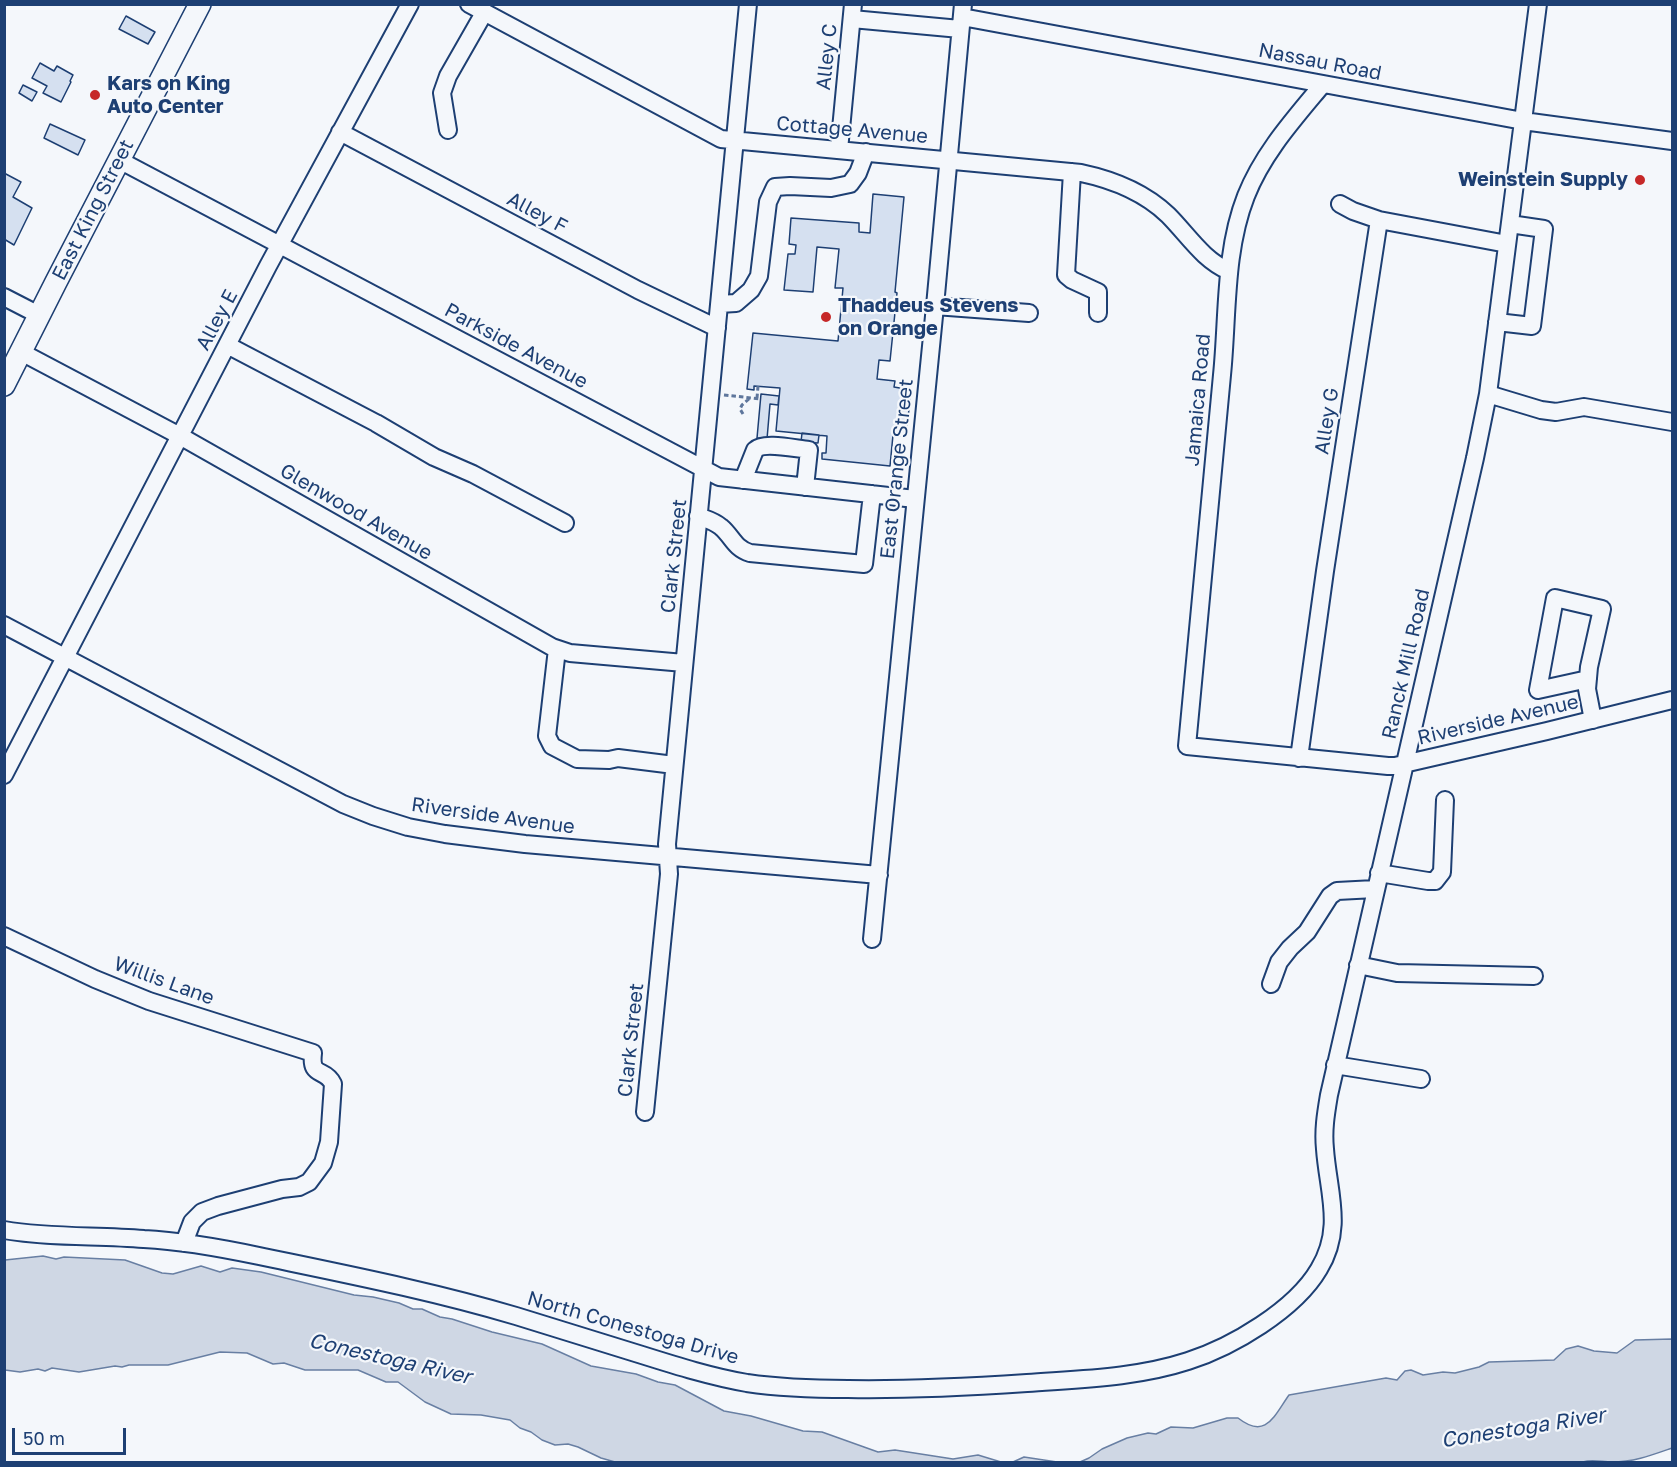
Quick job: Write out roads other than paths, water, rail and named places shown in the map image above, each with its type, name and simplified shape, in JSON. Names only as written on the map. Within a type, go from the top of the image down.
[{"type":"main road","name":"East King Street","points":[[4,385],[200,4]]},
{"type":"street","name":"Alley E","points":[[4,775],[227,345],[410,4]]},
{"type":"street","name":"Cottage Avenue","points":[[469,4],[717,137],[1072,172],[1105,178],[1138,192],[1168,216],[1199,250],[1230,272]]},
{"type":"street","name":"Ranck Mill Road","points":[[1280,1312],[1319,1271],[1333,1236],[1334,1215],[1324,1140],[1329,1095],[1488,394],[1538,4]]},
{"type":"street","name":"Clark Street","points":[[645,1112],[669,874],[667,844],[674,765],[717,328],[728,303],[735,140],[746,5]]},
{"type":"street","name":"Nassau Road","points":[[853,12],[962,17],[1523,121],[1672,141]]},
{"type":"street","name":"Alley C","points":[[839,150],[853,12]]},
{"type":"street","points":[[448,130],[442,93],[448,76],[484,13]]},
{"type":"street","name":"East Orange Street","points":[[872,939],[962,17]]},
{"type":"street","name":"Jamaica Road","points":[[1187,746],[1232,246],[1238,219],[1261,165],[1277,141],[1323,84]]},
{"type":"street","name":"Alley F","points":[[340,132],[638,290],[717,328]]},
{"type":"street","points":[[728,303],[752,290],[759,276],[768,202],[775,187],[831,188],[850,184],[858,173],[866,152]]},
{"type":"street","name":"Parkside Avenue","points":[[119,160],[719,477],[915,499]]},
{"type":"street","points":[[1072,172],[1066,275],[1098,292],[1098,313]]},
{"type":"street","points":[[1340,204],[1379,220],[1507,244]]},
{"type":"street","name":"Alley G","points":[[1299,758],[1379,220]]},
{"type":"street","points":[[1497,322],[1532,326],[1544,229],[1510,224]]},
{"type":"street","points":[[4,297],[39,315]]},
{"type":"street","points":[[935,306],[1029,313]]},
{"type":"street","points":[[227,345],[376,423],[434,457],[473,474],[565,523]]},
{"type":"street","name":"Glenwood Avenue","points":[[21,352],[180,436],[557,649],[570,653],[684,663]]},
{"type":"street","points":[[1488,394],[1541,410],[1556,412],[1584,407],[1672,422]]},
{"type":"street","points":[[743,480],[755,450],[765,445],[809,450],[806,487]]},
{"type":"street","points":[[698,516],[722,527],[741,550],[750,553],[864,564],[872,494]]},
{"type":"street","points":[[1588,679],[1538,690],[1555,598],[1602,609],[1587,689],[1593,720]]},
{"type":"street","name":"Riverside Avenue","points":[[4,625],[343,804],[373,816],[445,834],[525,844],[879,875]]},
{"type":"street","points":[[557,649],[547,736],[552,746],[578,759],[618,758],[674,765]]},
{"type":"street","name":"Riverside Avenue","points":[[1187,746],[1388,766],[1672,700]]},
{"type":"street","points":[[1379,873],[1435,882],[1439,878],[1442,872],[1445,800]]},
{"type":"street","points":[[1271,984],[1279,962],[1307,932],[1330,896],[1337,891],[1375,890]]},
{"type":"street","name":"Willis Lane","points":[[4,936],[149,1001],[313,1053],[312,1064],[315,1069],[331,1080],[333,1084],[330,1142],[323,1163],[309,1182],[299,1187],[282,1189],[202,1212],[192,1222],[184,1243]]},
{"type":"street","points":[[1358,965],[1397,973],[1534,976]]},
{"type":"street","points":[[1335,1065],[1421,1079]]},
{"type":"street","name":"North Conestoga Drive","points":[[4,1230],[43,1235],[144,1239],[239,1251],[450,1297],[694,1371],[747,1383],[778,1387],[949,1388],[1111,1377],[1151,1371],[1198,1358],[1237,1340],[1280,1312]]},
{"type":"water","name":"Conestoga River","points":[[43,1256],[56,1259],[64,1257],[125,1260],[162,1273],[173,1274],[201,1266],[220,1272],[232,1268],[261,1272],[354,1295],[399,1303],[492,1332],[542,1344],[591,1366],[636,1374],[675,1385],[724,1411],[803,1431],[822,1432],[878,1452],[895,1450],[953,1459],[978,1455],[1001,1462],[615,1462],[578,1447],[568,1444],[555,1445],[542,1440],[510,1420],[481,1415],[451,1414],[425,1402],[398,1382],[386,1382],[358,1370],[305,1370],[284,1363],[273,1364],[247,1353],[220,1352],[168,1365],[115,1366],[79,1372],[52,1368],[45,1371],[38,1369],[20,1372],[5,1370],[5,1260]]},
{"type":"water","name":"Conestoga River","points":[[1672,1339],[1672,1448],[1650,1456],[1620,1462],[1080,1462],[1127,1438],[1148,1433],[1156,1434],[1171,1427],[1193,1428],[1227,1418],[1238,1418],[1256,1427],[1262,1426],[1274,1417],[1289,1395],[1386,1378],[1397,1380],[1405,1371],[1411,1370],[1423,1375],[1455,1373],[1489,1362],[1554,1360],[1566,1349],[1578,1346],[1594,1351],[1617,1353],[1635,1340]]},
{"type":"water","points":[[1024,1457],[1057,1462],[1013,1462]]},
{"type":"place","name":"Kars on King Auto Center","points":[[95,95]]},
{"type":"place","name":"Weinstein Supply","points":[[1640,180]]},
{"type":"place","name":"Thaddeus Stevens on Orange","points":[[826,317]]}]
